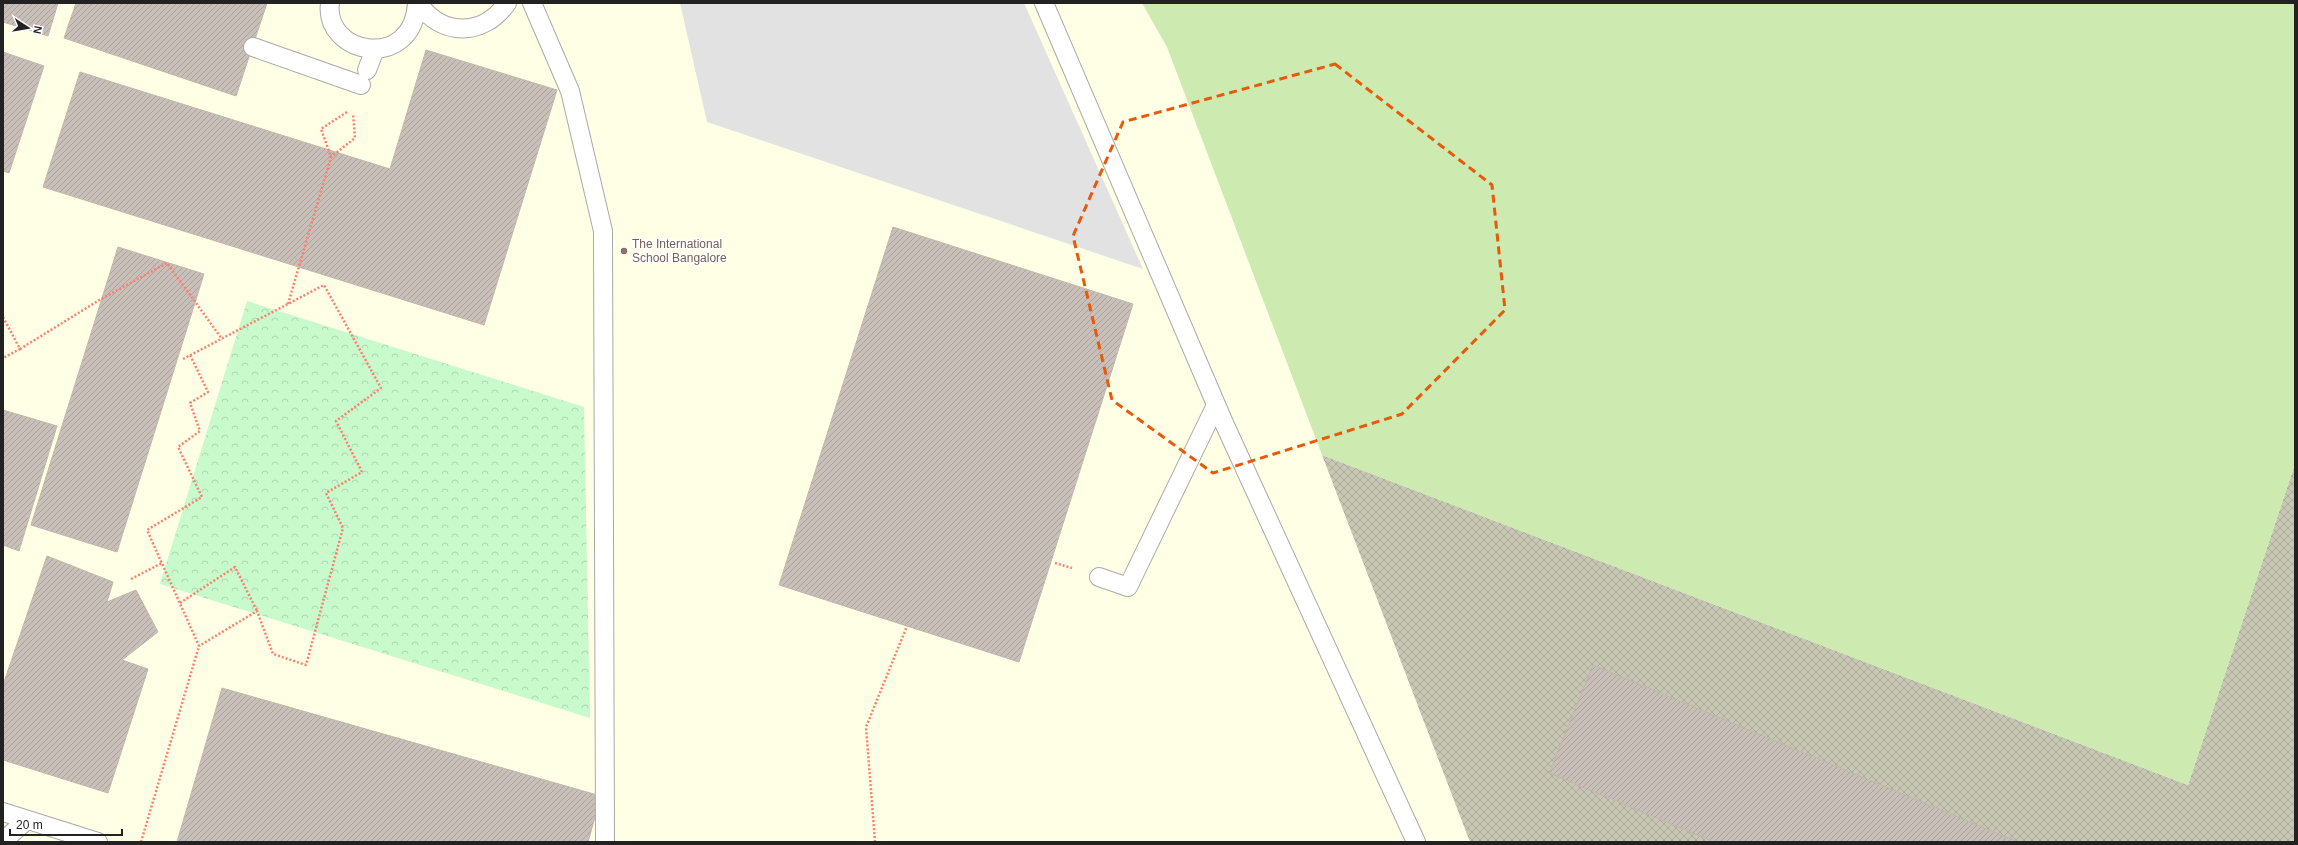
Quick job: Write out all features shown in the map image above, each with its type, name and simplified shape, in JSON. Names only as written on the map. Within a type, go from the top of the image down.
[{"type":"lane","points":[[330,3],[332,21],[341,34],[353,44],[368,49],[383,48],[398,42],[409,31],[416,17],[418,3]]},
{"type":"lane","points":[[418,3],[426,13],[438,23],[452,28],[469,29],[486,24],[500,14],[507,3]]},
{"type":"lane","points":[[532,3],[570,91],[602,231],[605,842]]},
{"type":"lane","points":[[1044,3],[1216,405],[1416,842]]},
{"type":"lane","points":[[253,47],[364,77],[375,49]]},
{"type":"lane","points":[[1099,577],[1128,587],[1216,405]]},
{"type":"lane","points":[[3,812],[98,842]]},
{"type":"lane","points":[[3,841],[27,820]]},
{"type":"path","points":[[288,304],[331,157],[355,138],[352,108],[321,129],[331,157]]},
{"type":"path","points":[[3,358],[101,299],[167,262],[222,339]]},
{"type":"path","points":[[180,603],[235,567],[257,611],[273,654],[306,665],[343,528],[326,493],[362,472],[336,421],[381,388],[324,285],[183,359]]},
{"type":"path","points":[[3,317],[20,349]]},
{"type":"path","points":[[141,842],[199,646],[147,530],[202,497],[178,447],[200,431],[190,404],[208,392],[190,355]]},
{"type":"path","points":[[131,579],[162,564]]},
{"type":"path","points":[[199,646],[257,611]]},
{"type":"path","points":[[875,842],[866,727],[907,626]]},
{"type":"highlighted area","points":[[1335,64],[1492,185],[1505,310],[1402,414],[1213,473],[1112,400],[1073,236],[1123,122]]},
{"type":"shaded area","name":"The International School Bangalore","points":[[3,3],[1142,3],[1167,47],[1470,842],[3,842]]},
{"type":"shaded area","points":[[680,3],[1024,3],[1143,269],[707,122]]},
{"type":"shaded area","points":[[1322,455],[2188,785],[2295,464],[2295,842],[1470,842]]},
{"type":"green space","points":[[1142,3],[2295,3],[2295,464],[2188,785],[1322,455],[1167,47]]},
{"type":"green space","points":[[247,301],[584,407],[590,718],[160,584]]},
{"type":"building","points":[[3,3],[58,3],[48,36],[3,22]]},
{"type":"building","points":[[76,3],[267,3],[236,96],[64,38]]},
{"type":"building","points":[[426,50],[557,90],[484,325],[43,187],[80,72],[390,169]]},
{"type":"building","points":[[3,52],[44,66],[9,173],[3,171]]},
{"type":"building","points":[[893,227],[1133,304],[1019,662],[779,585]]},
{"type":"building","points":[[118,247],[204,274],[117,552],[31,525]]},
{"type":"building","points":[[3,410],[57,426],[19,551],[3,545]]},
{"type":"building","points":[[47,556],[113,582],[107,602],[136,590],[158,632],[122,660],[148,669],[108,793],[3,760],[3,685]]},
{"type":"building","points":[[1593,665],[2018,842],[1714,842],[1549,773]]},
{"type":"building","points":[[222,688],[601,796],[588,842],[177,842]]},
{"type":"place","name":"The International School Bangalore","points":[[624,251]]}]
